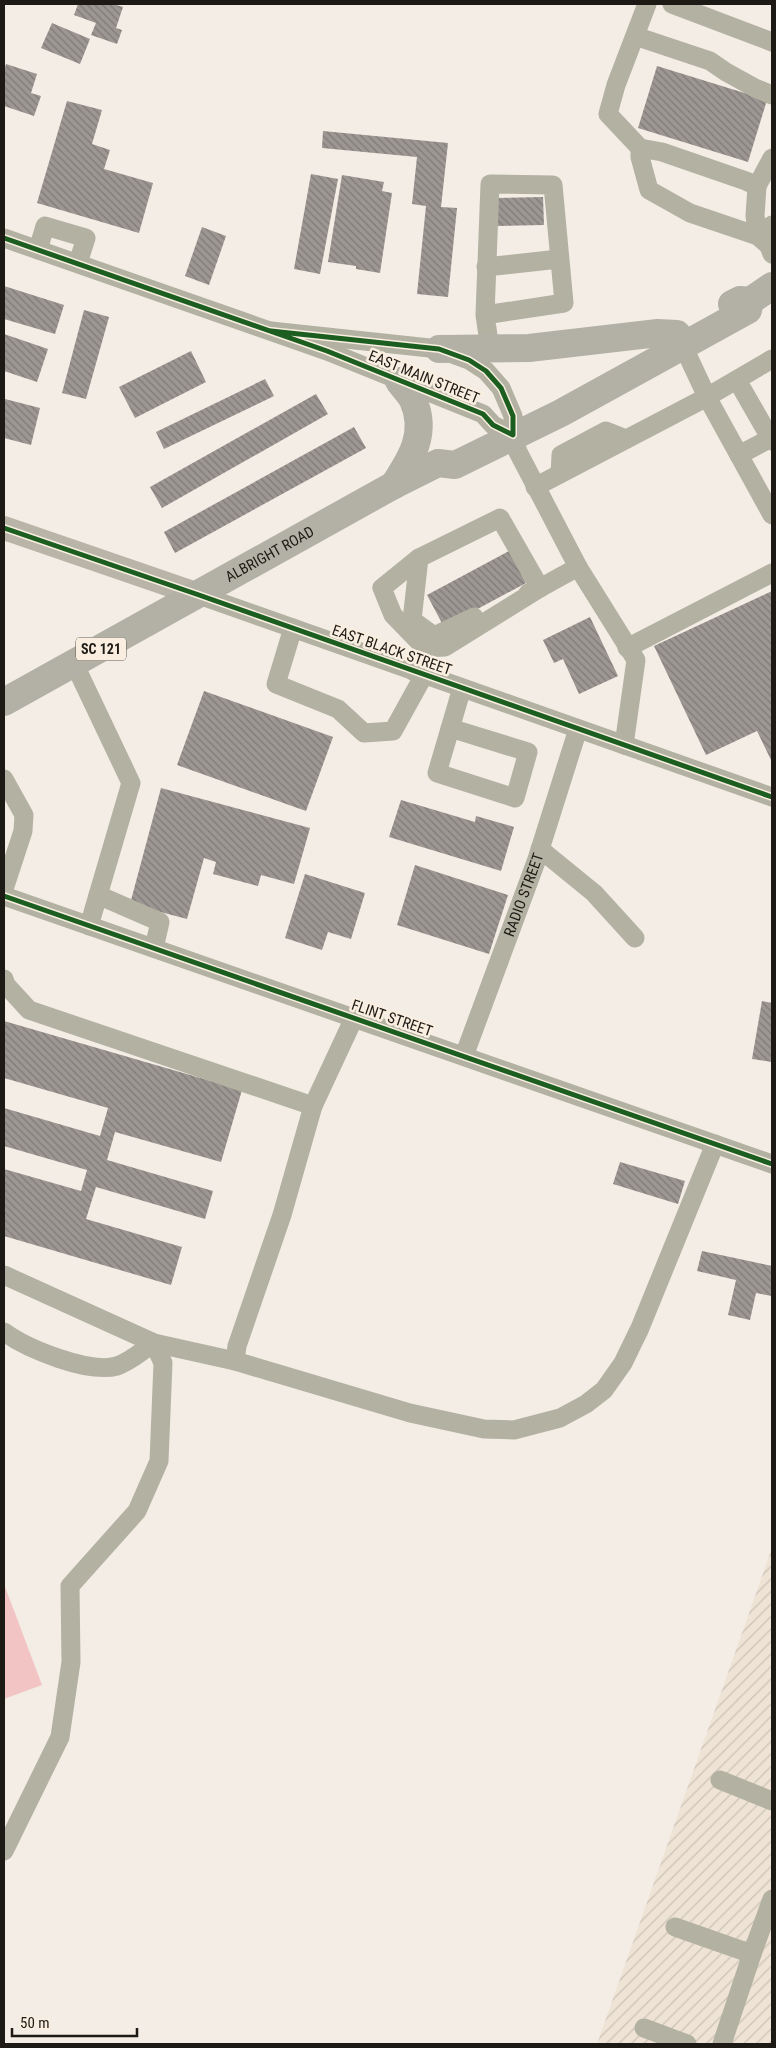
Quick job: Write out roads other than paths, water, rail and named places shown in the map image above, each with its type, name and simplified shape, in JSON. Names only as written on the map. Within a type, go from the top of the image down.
[{"type":"highway","points":[[506,425],[561,413],[603,380],[681,340],[740,300],[750,301],[772,286]]},
{"type":"highway","points":[[439,348],[529,348],[658,333],[681,340]]},
{"type":"highway","points":[[394,485],[412,457],[418,441],[419,428],[413,400],[399,381]]},
{"type":"highway","name":"ALBRIGHT ROAD","points":[[4,702],[394,485],[438,463],[454,465],[506,425]]},
{"type":"main road","name":"EAST BLACK STREET","points":[[4,528],[199,595]]},
{"type":"street","points":[[647,4],[616,85],[608,114],[640,148],[662,152],[757,186]]},
{"type":"street","points":[[672,4],[772,42]]},
{"type":"street","points":[[635,36],[710,61],[755,88],[772,95]]},
{"type":"street","points":[[640,148],[640,157],[649,190],[690,213],[765,231]]},
{"type":"street","points":[[772,158],[757,186],[756,216],[765,231],[772,254]]},
{"type":"street","points":[[486,315],[564,303],[553,185],[490,184],[486,267],[486,315],[490,349]]},
{"type":"street","points":[[38,250],[45,226],[86,238],[78,264]]},
{"type":"street","name":"EAST MAIN STREET","points":[[4,238],[327,351],[506,425]]},
{"type":"street","points":[[486,267],[559,260]]},
{"type":"street","name":"EAST MAIN STREET","points":[[271,331],[424,348],[439,348],[469,360],[486,371],[501,388],[506,425]]},
{"type":"street","points":[[681,340],[706,396],[772,515]]},
{"type":"street","points":[[535,487],[772,360]]},
{"type":"street","points":[[737,380],[772,440],[739,455]]},
{"type":"street","points":[[506,425],[535,487],[578,567],[636,660],[624,745]]},
{"type":"street","points":[[540,588],[500,518],[419,558],[382,588],[393,615],[425,648],[445,647],[540,588],[578,567]]},
{"type":"street","points":[[419,558],[412,620],[434,636],[540,588]]},
{"type":"street","points":[[627,648],[772,573]]},
{"type":"street","name":"EAST BLACK STREET","points":[[199,595],[578,729],[771,794]]},
{"type":"street","points":[[293,628],[276,684],[338,709],[364,734],[393,731],[418,673],[425,648]]},
{"type":"street","points":[[74,663],[131,783],[89,926]]},
{"type":"street","points":[[450,728],[528,752],[514,798],[437,774],[450,728],[462,688]]},
{"type":"street","name":"RADIO STREET","points":[[464,1056],[540,849],[578,729]]},
{"type":"street","points":[[4,780],[24,815],[23,831],[4,889]]},
{"type":"street","points":[[540,849],[594,894],[635,938]]},
{"type":"street","points":[[98,895],[160,922],[154,948]]},
{"type":"street","name":"FLINT STREET","points":[[4,896],[772,1164]]},
{"type":"street","points":[[4,979],[6,985],[29,1010],[313,1106]]},
{"type":"street","points":[[235,1361],[237,1346],[282,1215],[313,1106],[354,1018]]},
{"type":"street","points":[[4,1275],[154,1343],[235,1361],[410,1414],[484,1429],[514,1430],[560,1418],[586,1404],[604,1390],[623,1363],[640,1328],[716,1144]]},
{"type":"street","points":[[4,1332],[17,1342],[41,1352],[96,1368],[122,1364],[154,1343]]},
{"type":"street","points":[[4,1851],[60,1737],[71,1662],[70,1586],[137,1511],[159,1462],[163,1363],[154,1343]]},
{"type":"street","points":[[720,1780],[772,1801]]},
{"type":"street","points":[[722,2044],[752,1954],[771,1905]]},
{"type":"street","points":[[675,1927],[752,1954]]},
{"type":"street","points":[[644,2028],[687,2044]]}]
